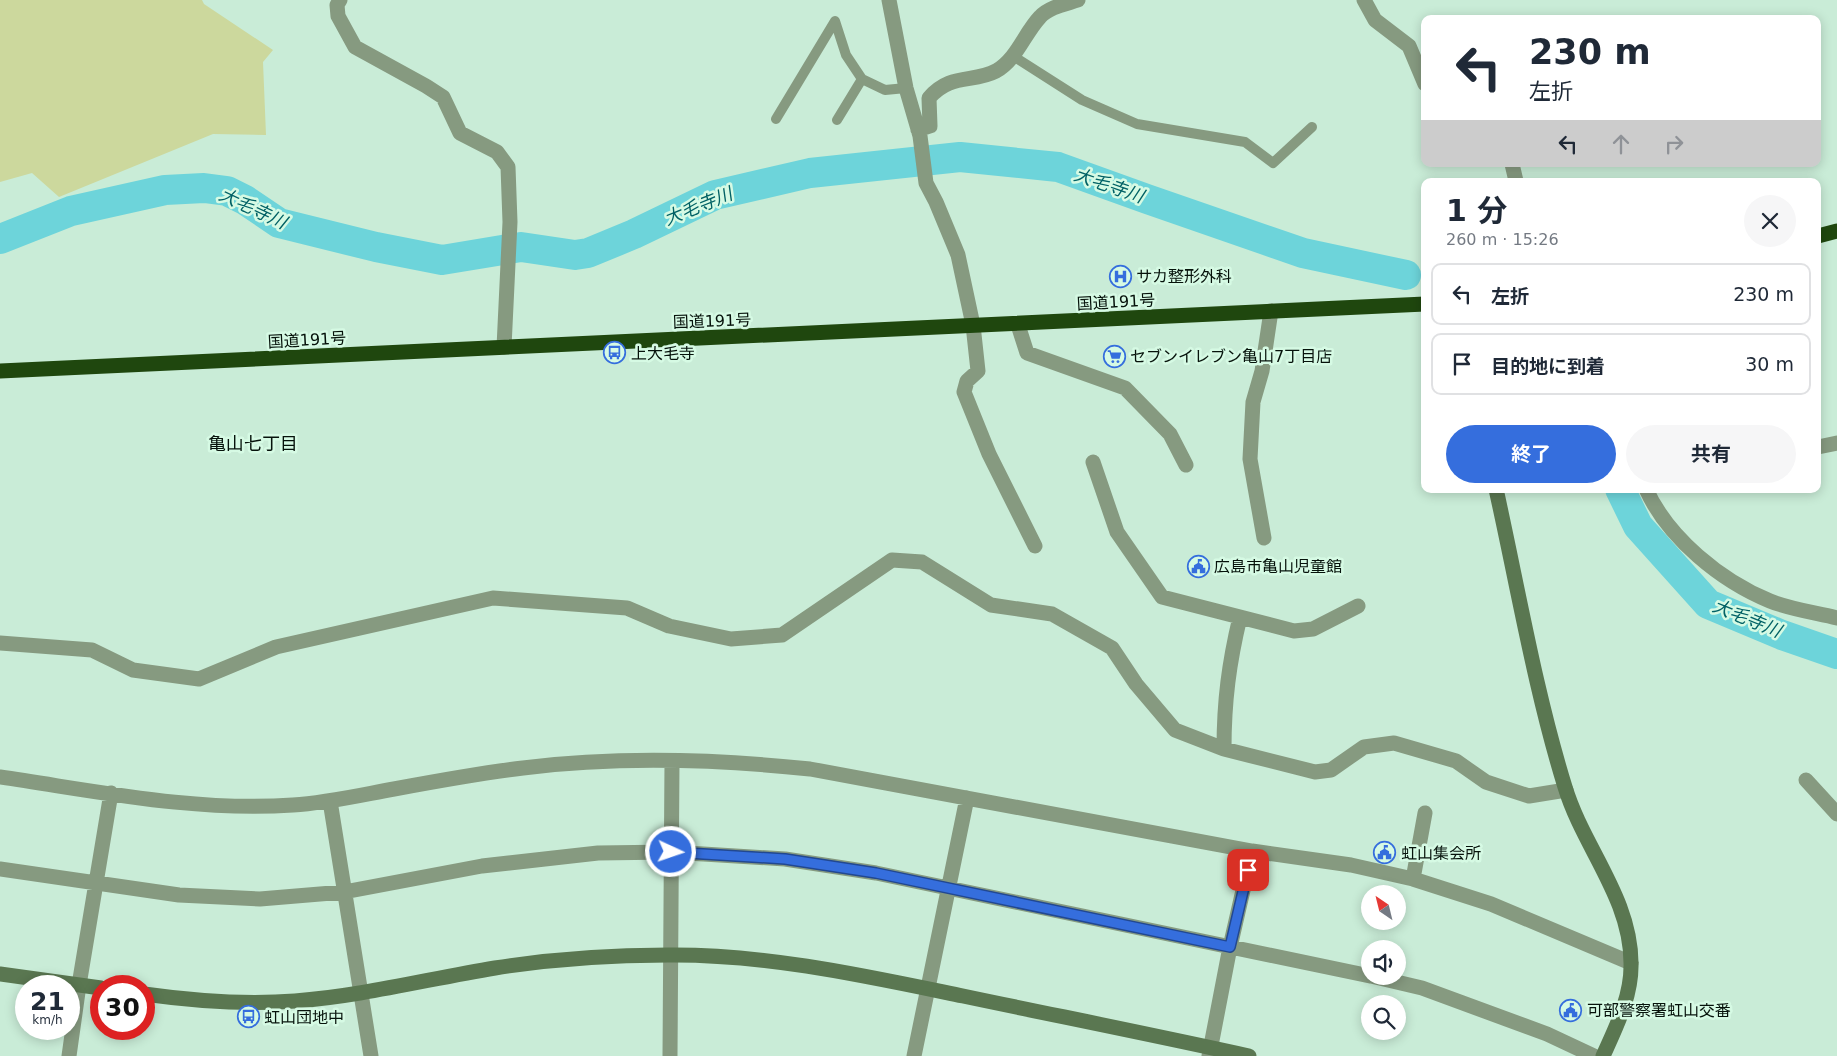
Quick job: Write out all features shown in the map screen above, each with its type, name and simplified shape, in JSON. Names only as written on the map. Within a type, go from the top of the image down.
[{"type":"highway","points":[[1821,235],[1837,231]]},
{"type":"highway","name":"国道191号","points":[[0,371],[760,337],[973,325],[1018,325],[1421,304]]},
{"type":"street","points":[[340,0],[337,5],[338,16],[355,47],[443,97],[460,133],[497,152],[508,168],[510,222],[504,347]]},
{"type":"street","points":[[889,0],[906,88],[919,133],[926,183],[958,255],[973,325],[978,371],[968,381],[964,392],[989,454],[1035,546]]},
{"type":"street","points":[[919,133],[930,126],[929,98],[935,91],[957,79],[984,75],[996,71],[1013,56],[1040,17],[1048,11],[1078,0]]},
{"type":"street","points":[[1364,0],[1375,20],[1410,46],[1421,74]]},
{"type":"street","points":[[1264,538],[1250,458],[1253,402],[1262,371],[1271,312]]},
{"type":"street","points":[[1018,325],[1027,353],[1125,388],[1170,434],[1186,465]]},
{"type":"street","points":[[1821,447],[1837,444]]},
{"type":"street","points":[[1093,462],[1117,532],[1162,597],[1294,631],[1312,629],[1358,606]]},
{"type":"street","points":[[1497,493],[1548,732],[1578,821],[1614,892],[1626,923],[1632,963],[1627,998],[1603,1056]]},
{"type":"street","points":[[1648,493],[1654,507],[1681,540],[1725,578],[1771,602],[1837,618]]},
{"type":"street","points":[[0,643],[92,650],[134,670],[199,679],[276,647],[493,598],[627,608],[669,626],[731,639],[782,636],[892,560],[922,562],[991,605],[1052,614],[1112,648],[1136,684],[1175,730],[1224,749],[1315,772],[1331,770],[1364,747],[1394,743],[1456,761],[1486,782],[1529,796],[1566,790]]},
{"type":"street","points":[[1224,749],[1224,708],[1230,658],[1240,617]]},
{"type":"street","points":[[0,776],[194,805],[239,808],[330,801],[438,780],[598,760],[744,762],[810,769],[1252,851],[1350,864],[1413,879],[1491,904],[1632,963]]},
{"type":"street","points":[[670,1056],[672,761]]},
{"type":"street","points":[[1806,780],[1837,814]]},
{"type":"street","points":[[80,979],[111,793]]},
{"type":"street","points":[[914,1056],[967,798]]},
{"type":"street","points":[[330,801],[371,1056]]},
{"type":"street","points":[[1413,879],[1425,813]]},
{"type":"street","points":[[1210,1052],[1230,947],[1252,851]]},
{"type":"street","points":[[0,869],[179,895],[260,899],[344,892],[482,866],[598,853],[671,852],[785,859],[876,873],[1361,974]]},
{"type":"street","points":[[155,996],[182,1000],[228,1003],[295,1001],[361,993],[496,968],[584,958],[671,955],[743,958],[817,968],[928,989],[1210,1052],[1249,1056]]},
{"type":"street","points":[[0,974],[15,976]]},
{"type":"street","points":[[1406,984],[1422,988],[1547,1034],[1594,1056]]},
{"type":"street","points":[[69,1056],[71,1040]]},
{"type":"lane","points":[[776,119],[835,21],[846,55],[862,79],[885,90],[906,88]]},
{"type":"lane","points":[[1013,56],[1082,100],[1137,124],[1245,142],[1273,163],[1312,127]]},
{"type":"lane","points":[[837,120],[862,79]]},
{"type":"green space","points":[[0,0],[202,0],[204,4],[273,50],[263,62],[266,135],[213,134],[59,197],[32,173],[0,182]]},
{"type":"waterway","name":"大毛寺川","points":[[0,239],[71,211],[165,190],[204,188],[227,191],[245,200],[279,223],[376,247],[442,260],[521,247],[575,255],[588,253],[634,234],[715,195],[810,173],[960,157],[1058,167],[1303,253],[1406,275]]},
{"type":"waterway","name":"大毛寺川","points":[[1622,493],[1638,526],[1708,604],[1782,635],[1837,654]]},
{"type":"place","name":"サカ整形外科","points":[[1120,276]]},
{"type":"place","name":"上大毛寺","points":[[615,353]]},
{"type":"place","name":"セブンイレブン亀山7丁目店","points":[[1114,356]]},
{"type":"place","name":"広島市亀山児童館","points":[[1198,566]]},
{"type":"place","name":"虹山集会所","points":[[1385,853]]},
{"type":"place","name":"可部警察署虹山交番","points":[[1571,1010]]},
{"type":"place","name":"虹山団地中","points":[[248,1017]]},
{"type":"district","name":"亀山七丁目","points":[[253,443]]},
{"type":"route","points":[[671,852],[785,859],[876,873],[1230,947],[1248,870]]}]
